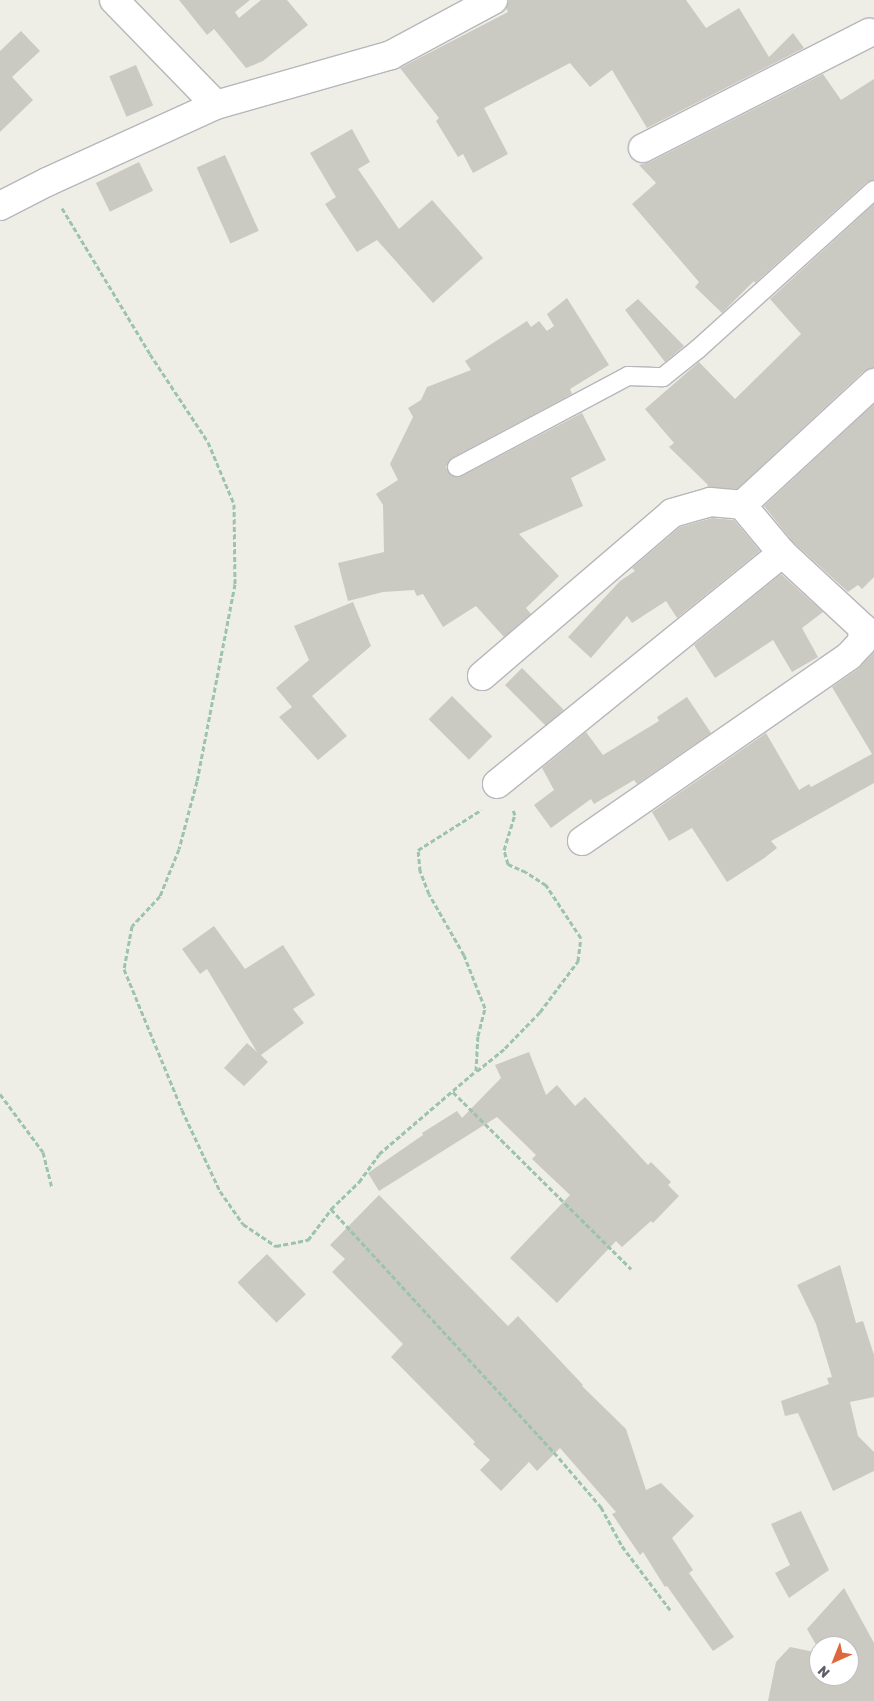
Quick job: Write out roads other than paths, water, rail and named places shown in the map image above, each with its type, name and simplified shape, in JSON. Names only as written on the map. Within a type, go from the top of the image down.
[{"type":"street","points":[[114,0],[216,105]]},
{"type":"street","points":[[0,206],[47,182],[216,105],[391,55],[492,0]]},
{"type":"street","points":[[643,148],[872,35]]},
{"type":"street","points":[[742,505],[874,383]]},
{"type":"street","points":[[482,676],[672,513],[710,502],[742,505],[782,552],[863,628],[862,642],[849,656],[582,841]]},
{"type":"street","points":[[497,784],[782,552]]},
{"type":"lane","points":[[457,467],[628,376],[663,377],[698,349],[874,190]]}]
